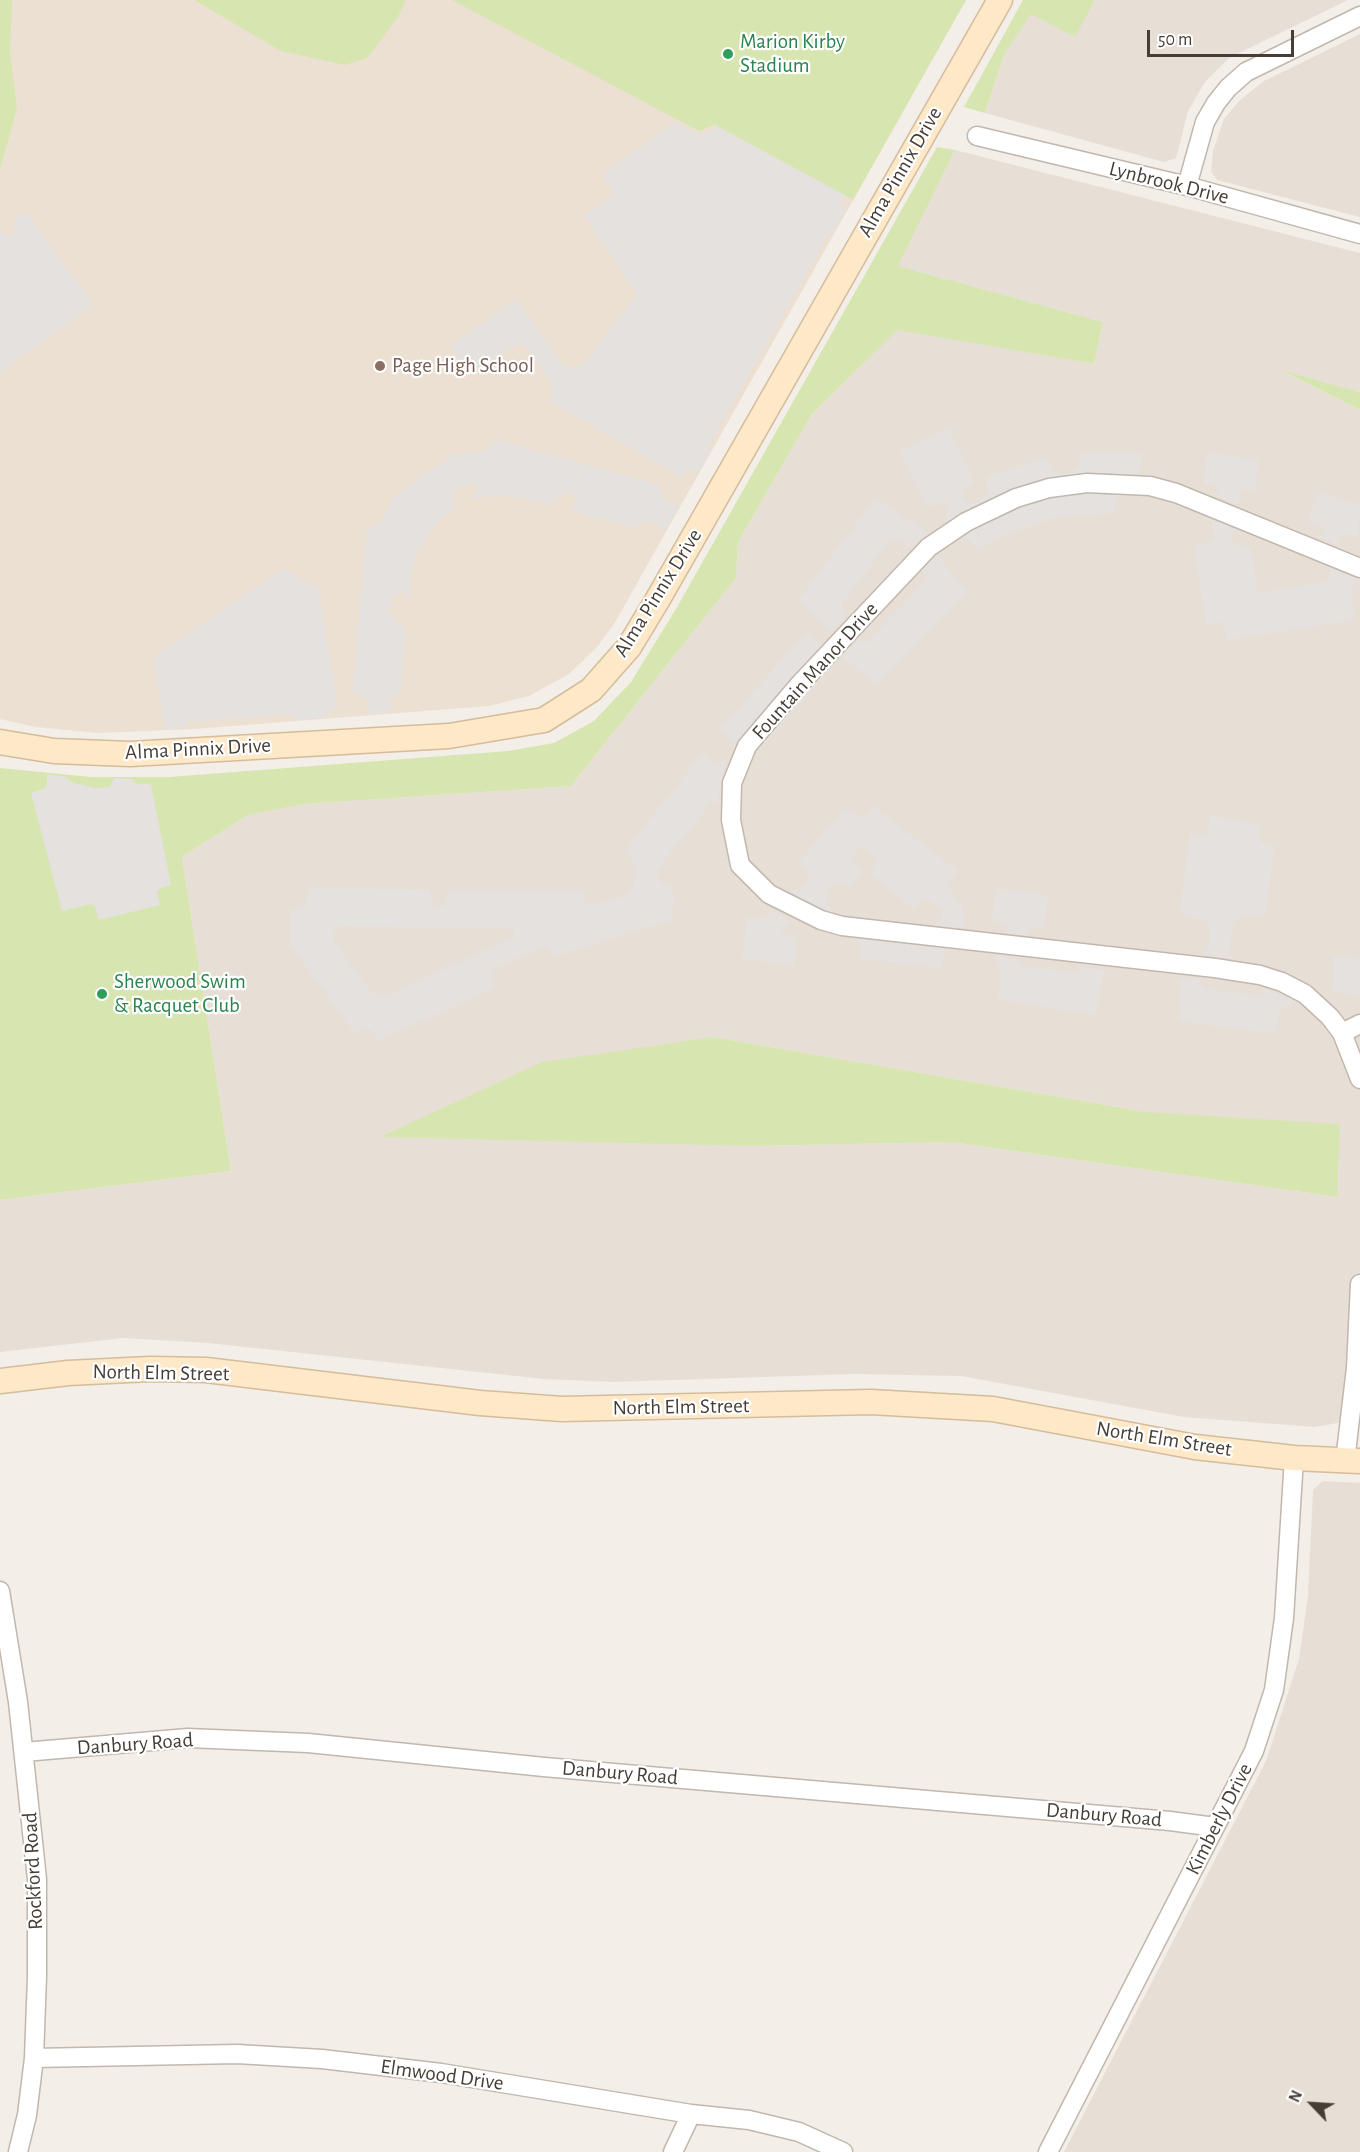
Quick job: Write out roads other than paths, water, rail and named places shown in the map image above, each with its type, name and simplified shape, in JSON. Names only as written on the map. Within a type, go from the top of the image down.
[{"type":"street","name":"Alma Pinnix Drive","points":[[0,742],[54,751],[130,754],[449,736],[544,720],[591,690],[629,647],[658,599],[999,0]]},
{"type":"street","points":[[1187,186],[1206,122],[1228,87],[1246,72],[1360,16]]},
{"type":"street","name":"Lynbrook Drive","points":[[977,136],[1187,186],[1360,234]]},
{"type":"street","name":"Fountain Manor Drive","points":[[1360,568],[1176,493],[1150,486],[1087,483],[1049,488],[1016,498],[966,522],[929,547],[798,686],[747,746],[732,783],[731,820],[740,865],[770,894],[821,920],[842,926],[1260,975],[1282,982],[1305,994],[1342,1033],[1360,1079]]},
{"type":"street","points":[[1342,1033],[1360,1023]]},
{"type":"street","points":[[1352,1461],[1360,1284]]},
{"type":"street","name":"North Elm Street","points":[[0,1381],[68,1373],[150,1369],[206,1370],[480,1403],[562,1409],[871,1402],[993,1409],[1195,1447],[1294,1458],[1352,1461]]},
{"type":"street","name":"Kimberly Drive","points":[[1048,2152],[1254,1751],[1274,1690],[1284,1618],[1294,1458]]},
{"type":"street","name":"Rockford Road","points":[[0,1591],[24,1752],[36,1880],[38,1976],[34,2058],[27,2115],[18,2152]]},
{"type":"street","name":"Danbury Road","points":[[24,1752],[188,1738],[308,1743],[544,1767],[1158,1820],[1215,1827]]},
{"type":"street","name":"Elmwood Drive","points":[[34,2058],[237,2054],[322,2059],[441,2073],[691,2115],[749,2120],[799,2132],[843,2152]]},
{"type":"street","points":[[672,2152],[691,2115]]},
{"type":"place","name":"Marion Kirby Stadium","points":[[728,54]]},
{"type":"place","name":"Page High School","points":[[380,366]]},
{"type":"place","name":"Sherwood Swim & Racquet Club","points":[[102,994]]}]
